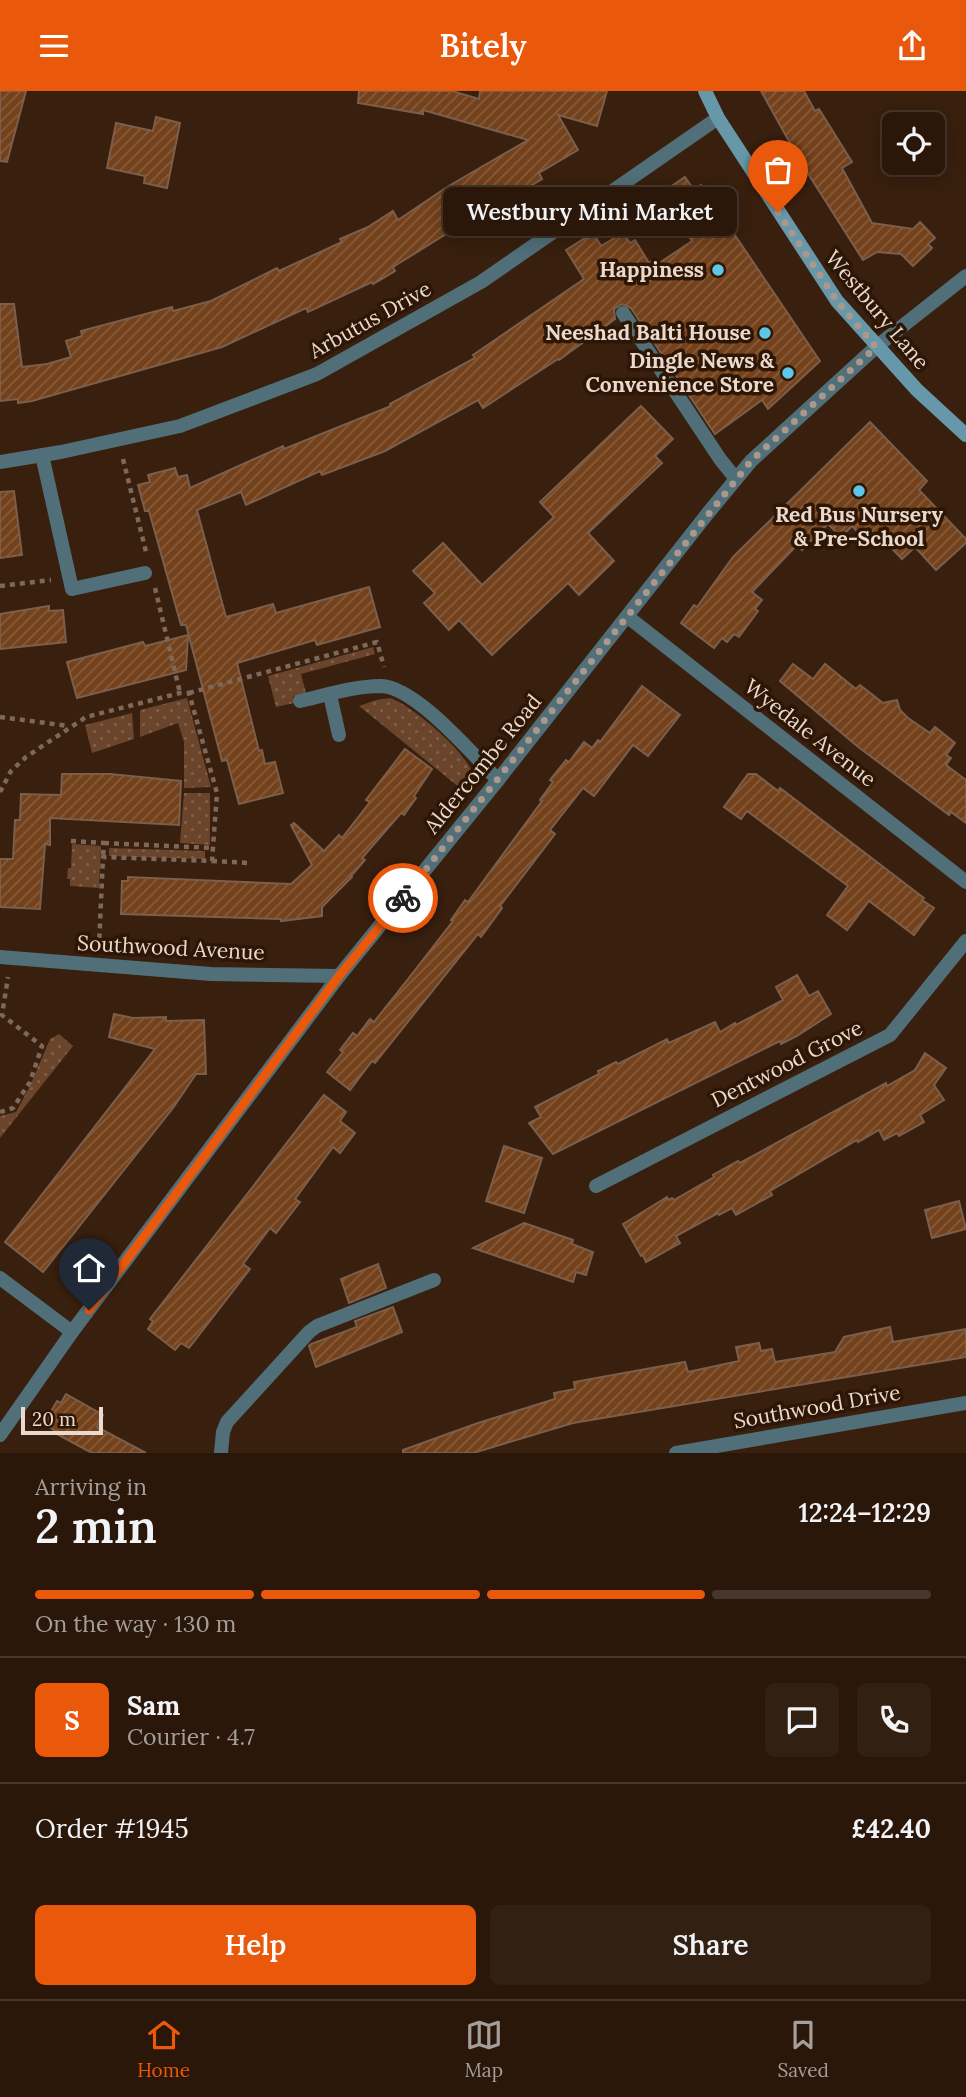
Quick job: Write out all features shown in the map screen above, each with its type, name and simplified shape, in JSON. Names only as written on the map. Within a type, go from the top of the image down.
[{"type":"street","name":"Westbury Lane","points":[[705,91],[718,118],[837,301],[917,390],[966,435]]},
{"type":"street","name":"Arbutus Drive","points":[[0,462],[180,426],[317,374],[481,282],[718,118]]},
{"type":"street","name":"Aldercombe Road","points":[[0,1435],[72,1332],[339,976],[751,461],[876,347],[966,276]]},
{"type":"street","points":[[623,313],[736,479]]},
{"type":"street","points":[[42,455],[72,589],[145,573]]},
{"type":"street","name":"Wyedale Avenue","points":[[628,617],[966,882]]},
{"type":"street","points":[[300,701],[361,688],[390,688],[418,701],[498,780]]},
{"type":"street","points":[[330,695],[339,736]]},
{"type":"street","name":"Dentwood Grove","points":[[596,1186],[890,1035],[966,941]]},
{"type":"street","name":"Southwood Avenue","points":[[6,958],[211,974],[339,976]]},
{"type":"street","points":[[0,1278],[72,1332]]},
{"type":"street","points":[[221,1453],[227,1422],[309,1332],[317,1326],[434,1280]]},
{"type":"street","name":"Southwood Drive","points":[[676,1453],[966,1403]]},
{"type":"path","points":[[0,586],[69,578]]},
{"type":"path","points":[[0,792],[12,771],[26,757],[86,717],[180,693],[190,693],[377,642],[390,688]]},
{"type":"path","points":[[190,693],[217,793],[212,861]]},
{"type":"path","points":[[0,717],[70,726]]},
{"type":"path","points":[[71,841],[213,848]]},
{"type":"path","points":[[99,965],[104,843]]},
{"type":"path","points":[[103,857],[249,863]]},
{"type":"path","points":[[0,1112],[13,1108],[30,1082],[42,1046],[2,1015],[6,958]]},
{"type":"shaded area","points":[[373,647],[375,654],[301,674],[306,693],[293,697],[294,703],[276,707],[268,676]]},
{"type":"shaded area","points":[[187,698],[211,787],[184,788],[184,742],[178,723],[140,737],[140,710]]},
{"type":"shaded area","points":[[390,698],[424,719],[460,754],[473,774],[460,788],[359,706]]},
{"type":"shaded area","points":[[132,713],[134,739],[92,753],[85,725]]},
{"type":"shaded area","points":[[184,793],[210,793],[210,845],[180,843]]},
{"type":"shaded area","points":[[72,844],[101,846],[99,888],[70,886],[70,879],[67,879],[68,868],[71,868]]},
{"type":"shaded area","points":[[109,848],[205,851],[205,859],[109,856]]},
{"type":"shaded area","points":[[59,1034],[73,1046],[0,1138],[0,1116],[16,1112],[50,1039]]},
{"type":"building","points":[[0,91],[26,91],[7,162],[0,161]]},
{"type":"building","points":[[359,91],[452,91],[479,99],[480,91],[607,91],[597,126],[558,115],[578,150],[539,173],[542,179],[527,188],[528,190],[462,231],[459,226],[393,267],[395,271],[373,284],[372,282],[308,312],[306,308],[222,347],[32,401],[0,401],[0,304],[14,304],[22,367],[71,357],[66,341],[82,336],[81,331],[172,307],[173,311],[211,301],[277,268],[279,271],[342,242],[340,239],[368,227],[393,211],[398,220],[447,187],[528,140],[423,110],[423,114],[358,103]]},
{"type":"building","points":[[761,91],[804,91],[815,111],[819,109],[852,162],[842,168],[872,223],[913,229],[920,222],[935,238],[928,244],[932,248],[913,266],[901,254],[877,252],[863,260],[800,161]]},
{"type":"building","points":[[156,117],[180,123],[167,188],[144,183],[145,176],[107,168],[116,123],[153,131]]},
{"type":"building","points":[[685,177],[694,190],[701,185],[820,361],[768,409],[762,400],[715,434],[631,308],[622,304],[614,309],[615,319],[559,360],[483,408],[478,400],[385,451],[322,475],[320,471],[246,505],[241,492],[197,510],[226,617],[273,604],[276,613],[369,587],[380,627],[317,645],[315,640],[237,663],[259,751],[262,750],[265,764],[275,762],[283,793],[239,804],[227,760],[222,761],[186,625],[181,625],[149,511],[145,511],[138,485],[150,482],[148,475],[175,468],[178,477],[187,475],[190,488],[283,446],[284,449],[391,406],[390,404],[475,358],[473,355],[584,279],[566,250],[593,233],[601,246],[623,233],[630,243],[635,240],[649,263],[651,261],[655,266],[692,241],[660,194]]},
{"type":"building","points":[[641,406],[673,439],[655,456],[662,463],[588,533],[614,561],[579,595],[568,583],[492,655],[459,620],[449,630],[424,603],[435,593],[413,571],[443,543],[482,585],[554,517],[540,502]]},
{"type":"building","points":[[870,422],[927,481],[919,490],[966,539],[966,543],[936,570],[915,547],[902,559],[881,537],[871,546],[852,526],[841,537],[828,524],[802,550],[797,545],[752,592],[762,600],[755,609],[758,611],[739,637],[734,634],[727,642],[722,638],[714,648],[681,623],[694,605],[697,607],[733,557]]},
{"type":"building","points":[[14,491],[22,555],[0,558],[0,492]]},
{"type":"building","points":[[49,606],[49,611],[63,610],[66,642],[0,649],[0,614]]},
{"type":"building","points":[[188,635],[186,670],[77,698],[67,662],[143,642],[145,646]]},
{"type":"building","points":[[793,664],[813,679],[825,664],[856,689],[860,685],[883,703],[897,700],[900,710],[908,718],[930,733],[935,727],[955,743],[946,755],[951,758],[946,765],[966,780],[966,823],[951,812],[949,815],[857,746],[780,681]]},
{"type":"building","points":[[642,686],[680,715],[648,756],[633,745],[594,796],[583,788],[550,830],[555,834],[500,906],[502,908],[481,937],[478,934],[375,1063],[372,1061],[350,1090],[327,1072],[343,1052],[340,1050],[353,1033],[357,1036],[370,1019],[374,1022],[408,979],[542,801],[540,800],[553,782],[550,780],[566,760],[569,762],[584,742],[592,748],[598,740],[600,742]]},
{"type":"building","points":[[405,749],[432,769],[404,815],[401,813],[362,858],[365,860],[352,877],[322,907],[322,916],[281,921],[121,914],[122,881],[128,881],[128,877],[291,884],[312,865],[291,825],[294,823],[324,851],[339,835],[342,838],[370,802],[366,800]]},
{"type":"building","points":[[62,774],[110,774],[181,781],[179,825],[50,818],[50,845],[45,844],[40,909],[0,907],[0,859],[13,859],[15,820],[20,820],[21,794],[61,795]]},
{"type":"building","points":[[748,774],[756,774],[778,791],[780,788],[924,898],[922,900],[934,908],[914,935],[869,901],[847,930],[827,915],[848,886],[747,811],[741,819],[724,807]]},
{"type":"building","points":[[797,975],[809,996],[818,991],[831,1014],[797,1036],[781,1044],[780,1041],[553,1154],[529,1123],[541,1117],[535,1107],[599,1074],[598,1071],[616,1062],[618,1064],[667,1039],[669,1043],[715,1022],[720,1032],[783,1000],[776,987]]},
{"type":"building","points":[[114,1014],[133,1018],[166,1017],[166,1021],[204,1020],[206,1074],[196,1074],[173,1108],[43,1272],[5,1242],[155,1049],[109,1037]]},
{"type":"building","points":[[925,1053],[946,1068],[934,1085],[944,1100],[920,1115],[924,1122],[899,1136],[897,1133],[884,1140],[879,1130],[858,1142],[857,1140],[770,1191],[772,1195],[736,1215],[732,1208],[719,1215],[718,1213],[676,1236],[680,1243],[646,1262],[643,1255],[641,1256],[623,1224],[667,1197],[674,1200],[738,1161],[740,1163],[886,1083],[887,1086],[915,1070]]},
{"type":"building","points":[[324,1095],[346,1112],[340,1121],[355,1133],[340,1153],[333,1147],[295,1199],[300,1202],[276,1233],[270,1228],[243,1264],[250,1269],[189,1348],[181,1343],[175,1350],[148,1329],[153,1321],[150,1319]]},
{"type":"building","points":[[504,1146],[542,1158],[524,1213],[486,1201]]},
{"type":"building","points":[[959,1201],[966,1229],[932,1238],[925,1210]]},
{"type":"building","points":[[524,1223],[573,1240],[572,1244],[593,1252],[586,1275],[576,1272],[573,1282],[473,1248]]},
{"type":"building","points":[[378,1264],[386,1288],[349,1303],[341,1279]]},
{"type":"building","points":[[393,1307],[402,1332],[316,1367],[309,1346],[311,1344],[357,1327],[355,1321]]},
{"type":"building","points":[[890,1327],[893,1342],[966,1329],[966,1357],[573,1423],[473,1453],[403,1453],[403,1450],[478,1423],[555,1399],[554,1393],[575,1389],[574,1382],[685,1362],[688,1372],[739,1361],[736,1347],[759,1343],[761,1351],[772,1349],[775,1362],[835,1352],[844,1337]]},
{"type":"building","points":[[66,1394],[103,1415],[97,1427],[146,1453],[92,1453],[53,1432],[54,1430],[44,1424],[57,1401],[61,1403]]},
{"type":"way so far","points":[[403,898],[751,461],[876,347],[837,301],[778,212]]},
{"type":"place","name":"Westbury Mini Market","points":[[778,212]]},
{"type":"place","name":"Happiness","points":[[718,270]]},
{"type":"place","name":"Neeshad Balti House","points":[[765,333]]},
{"type":"place","name":"Dingle News & Convenience Store","points":[[788,373]]},
{"type":"place","name":"Red Bus Nursery & Pre-School","points":[[859,491]]},
{"type":"route","points":[[89,1310],[339,976],[403,898]]}]
